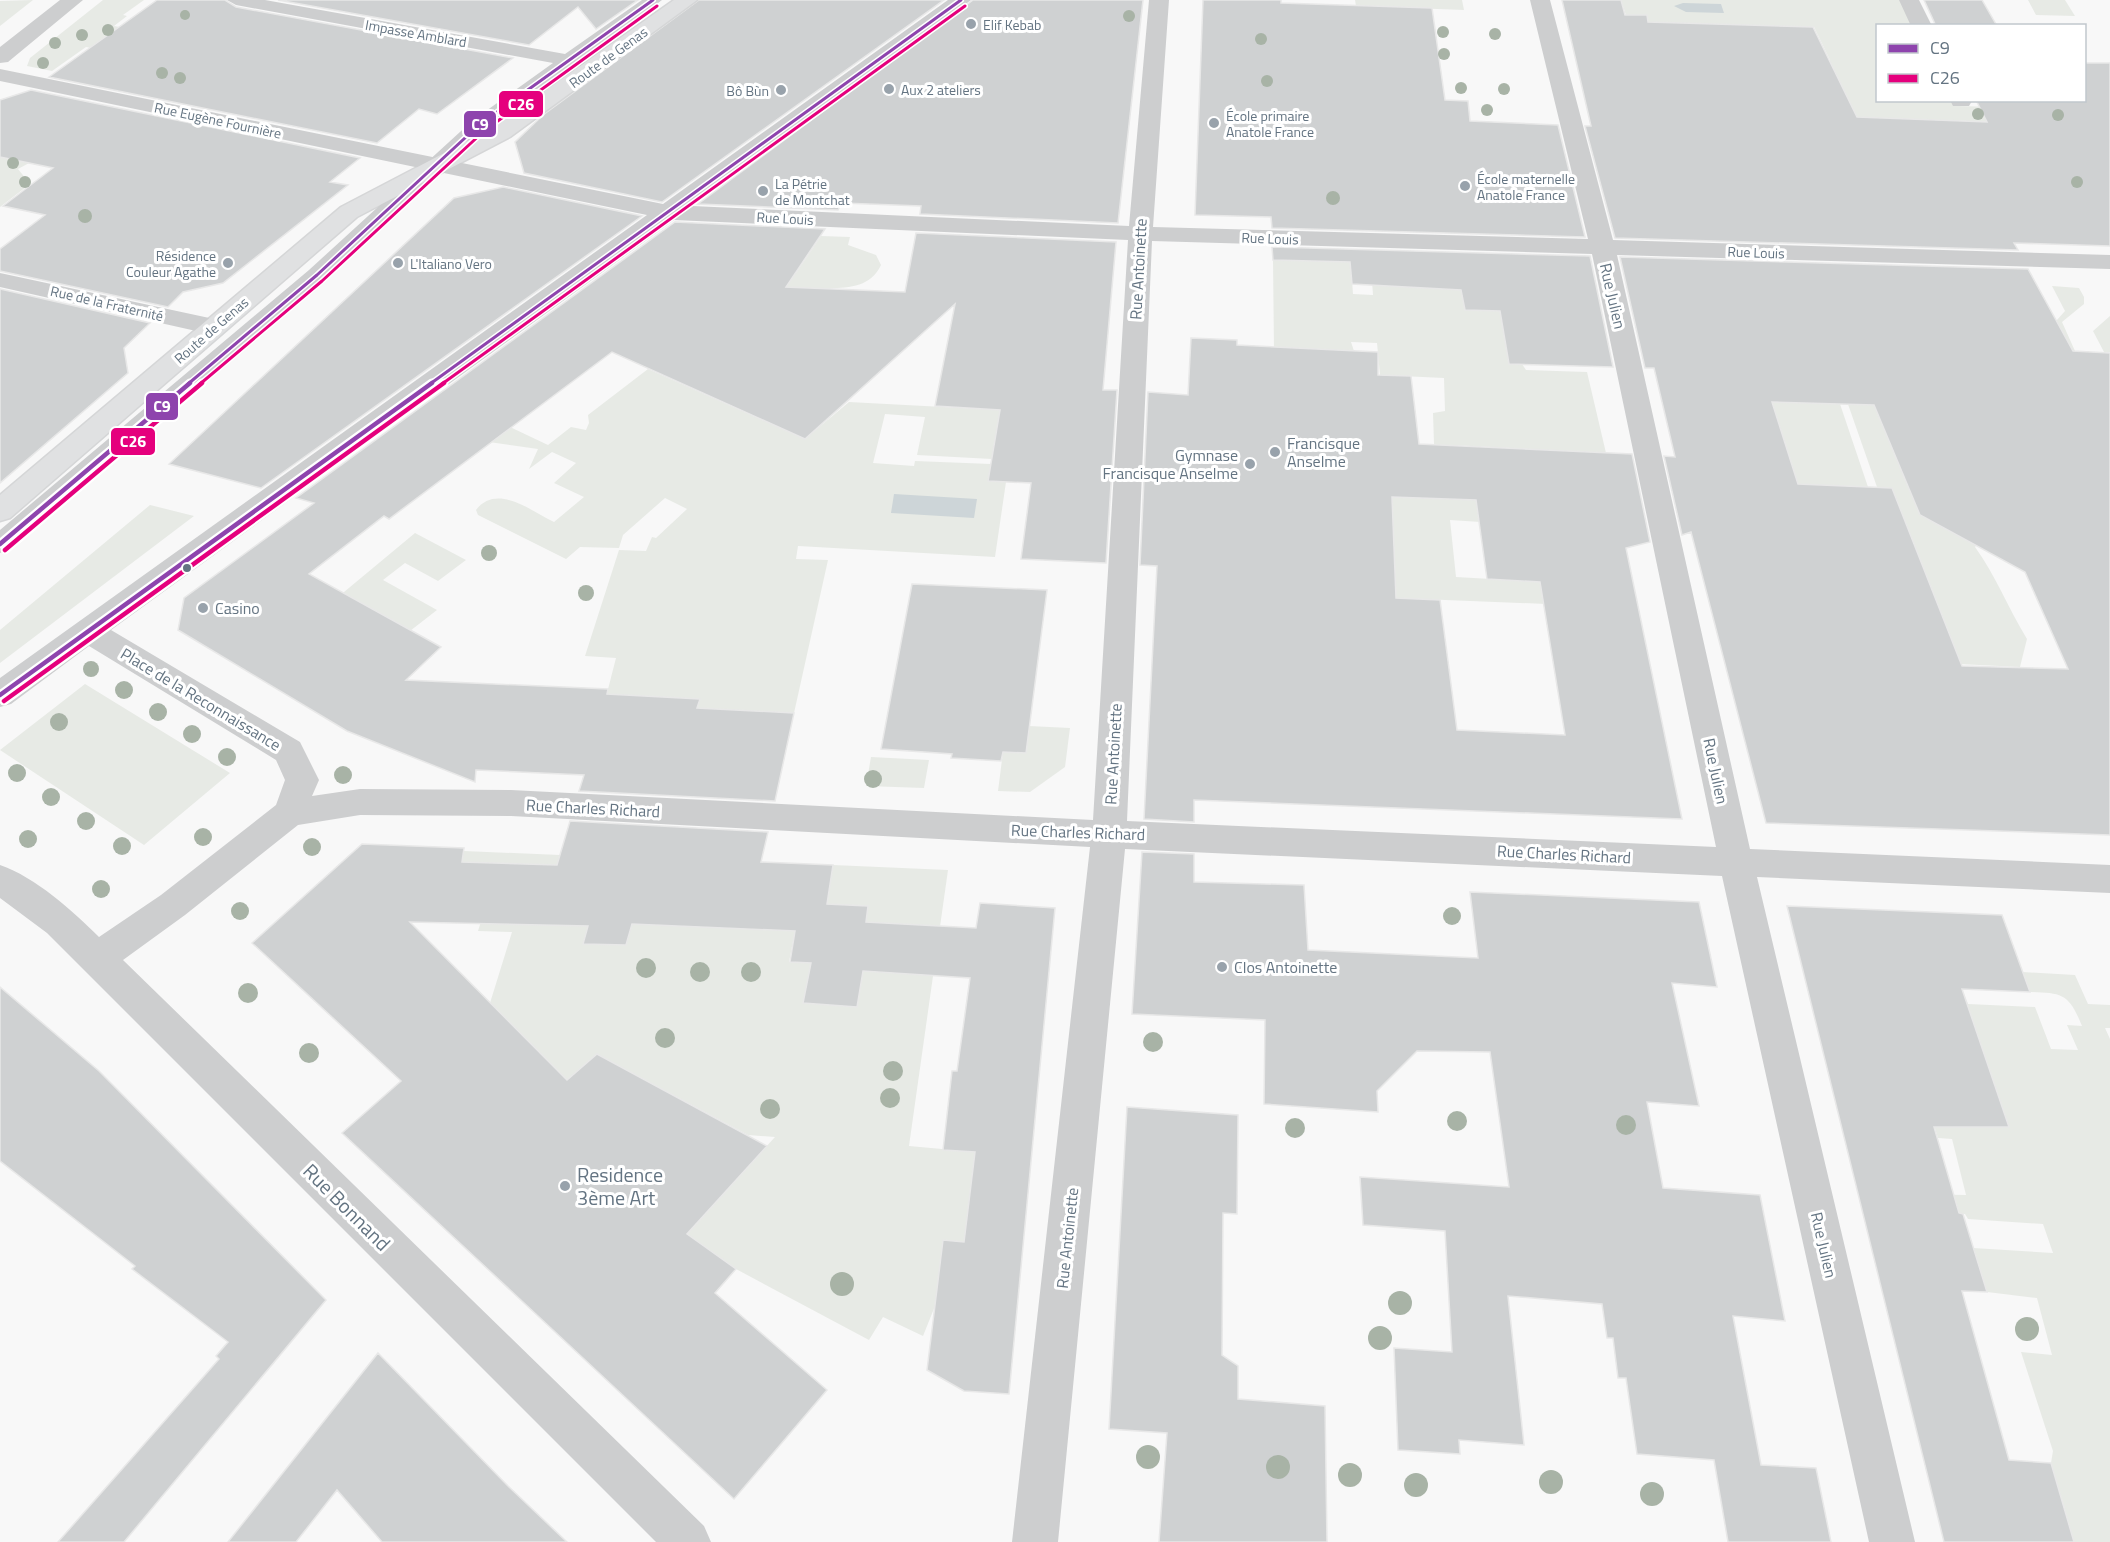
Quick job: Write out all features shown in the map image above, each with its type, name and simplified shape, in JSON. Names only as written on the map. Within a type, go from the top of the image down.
[{"type":"main road","name":"Route de Genas","points":[[0,512],[350,212],[502,132],[687,0]]},
{"type":"street","points":[[0,57],[72,0]]},
{"type":"street","points":[[0,695],[961,0]]},
{"type":"street","name":"Rue Antoinette","points":[[1035,1542],[1109,833],[1140,234],[1159,0]]},
{"type":"street","name":"Rue Julien","points":[[1540,0],[1602,248],[1736,861],[1892,1542]]},
{"type":"street","points":[[1909,0],[1921,24]]},
{"type":"street","name":"Rue Eugène Fournière","points":[[0,75],[435,166]]},
{"type":"street","name":"Rue Louis","points":[[435,166],[666,212],[1140,234],[2110,262]]},
{"type":"street","name":"Rue de la Fraternité","points":[[0,280],[214,327]]},
{"type":"street","name":"Place de la Reconnaissance","points":[[88,631],[288,751],[302,780],[289,813]]},
{"type":"street","name":"Rue Charles Richard","points":[[96,959],[173,905],[289,813],[360,802],[511,803],[2110,879]]},
{"type":"street","name":"Rue Bonnand","points":[[0,879],[60,922],[688,1542]]},
{"type":"lane","name":"Impasse Amblard","points":[[236,0],[596,66]]},
{"type":"lane","name":"Route de Genas","points":[[0,544],[317,276],[479,125],[653,0]]},
{"type":"shaded area","points":[[33,0],[0,26],[0,1]]},
{"type":"shaded area","points":[[103,0],[144,0],[123,15],[127,16],[114,26],[125,28],[97,49],[86,47],[52,71],[27,66],[30,58]]},
{"type":"shaded area","points":[[1355,0],[1462,0],[1464,10],[1356,6]]},
{"type":"shaded area","points":[[1621,0],[1901,0],[1914,24],[1876,24],[1876,102],[1956,102],[1958,106],[2068,109],[1886,186],[1776,59],[1830,60],[1814,27],[1628,23],[1648,20],[1646,15],[1626,15]],"holes":[[[1938,120],[2030,123],[1944,131]]]},
{"type":"shaded area","points":[[2028,0],[2065,0],[2075,16],[2036,15]]},
{"type":"shaded area","points":[[1683,3],[1721,4],[1724,13],[1686,12],[1674,6]]},
{"type":"shaded area","points":[[4,153],[31,162],[18,169],[30,184],[0,207],[0,158]]},
{"type":"shaded area","points":[[821,236],[850,237],[848,245],[876,255],[881,265],[869,280],[861,284],[844,288],[816,288],[803,329],[740,276],[785,271],[796,273]]},
{"type":"shaded area","points":[[1350,253],[1353,294],[1373,295],[1370,254],[1461,290],[1465,310],[1500,311],[1509,363],[1522,364],[1526,370],[1587,372],[1606,453],[1451,445],[1454,470],[1511,524],[1450,520],[1456,577],[1542,582],[1546,604],[1396,598],[1388,497],[1427,498],[1422,444],[1434,444],[1433,413],[1445,411],[1444,378],[1380,375],[1377,343],[1351,342],[1354,351],[1274,351],[1273,260]]},
{"type":"shaded area","points":[[2052,286],[2079,288],[2084,297],[2084,304],[2062,322],[2075,351],[2032,348],[2065,311]]},
{"type":"shaded area","points":[[2110,316],[2110,352],[2104,352],[2093,331]]},
{"type":"shaded area","points":[[1829,350],[1859,369],[1899,464],[1982,539],[1975,547],[2027,639],[2020,667],[1959,664],[1892,488],[1877,487]]},
{"type":"shaded area","points":[[648,369],[805,439],[849,402],[1000,410],[992,459],[917,455],[925,417],[885,414],[873,463],[914,466],[915,461],[991,464],[989,481],[1006,482],[995,557],[798,546],[796,559],[828,560],[794,713],[752,711],[750,722],[697,710],[699,699],[606,697],[616,658],[585,656],[619,550],[646,551],[652,537],[656,538],[687,509],[665,498],[623,535],[619,548],[580,547],[566,559],[478,515],[476,510],[484,502],[504,499],[525,506],[554,522],[584,497],[554,483],[576,463],[552,452],[529,469],[538,449],[489,442],[510,427],[548,445],[571,427],[586,430],[589,423],[588,415]]},
{"type":"shaded area","points":[[1704,399],[1840,404],[1868,487],[1796,484],[1785,442]]},
{"type":"shaded area","points":[[894,494],[977,499],[974,518],[891,513]]},
{"type":"shaded area","points":[[150,505],[194,516],[0,663],[0,630]]},
{"type":"shaded area","points":[[415,533],[466,560],[438,581],[405,563],[383,580],[437,610],[410,631],[320,612]]},
{"type":"shaded area","points":[[85,684],[230,773],[144,845],[0,750]]},
{"type":"shaded area","points":[[1029,726],[1070,728],[1065,767],[1030,792],[998,791],[1003,752],[1026,753]]},
{"type":"shaded area","points":[[871,757],[929,760],[924,788],[866,786]]},
{"type":"shaded area","points":[[464,851],[560,855],[540,925],[588,926],[584,944],[626,945],[632,924],[795,931],[789,962],[811,963],[803,1003],[857,1006],[863,971],[897,973],[905,925],[866,922],[868,906],[827,904],[833,865],[948,870],[909,1146],[975,1152],[964,1242],[943,1240],[935,1306],[923,1336],[883,1317],[869,1340],[736,1269],[687,1234],[775,1137],[748,1135],[597,1054],[567,1080],[490,1003],[512,932],[478,931],[499,864],[460,862]]},
{"type":"shaded area","points":[[2023,972],[2075,975],[2088,1004],[2110,1005],[2110,1028],[2105,1028],[2110,1039],[2110,1542],[2029,1542],[2067,1517],[2051,1463],[2053,1451],[2021,1352],[2052,1355],[2037,1298],[1987,1292],[1973,1248],[2053,1253],[2043,1224],[1968,1219],[1965,1214],[1862,1208],[1858,1193],[1966,1195],[1952,1139],[1938,1138],[1916,1066],[1989,1070],[1984,1053],[1860,1048],[1917,992],[1964,994],[1968,1004],[2035,1007],[2051,1049],[2078,1050],[2067,1025],[2082,1026],[2069,1001],[2050,993],[2030,992]]},
{"type":"building","points":[[157,0],[225,0],[236,7],[513,58],[437,114],[419,109],[377,143],[49,77]]},
{"type":"building","points":[[278,0],[638,0],[596,29],[578,7],[529,45]]},
{"type":"building","points":[[699,0],[944,0],[662,202],[524,173],[515,142],[543,115]]},
{"type":"building","points":[[973,0],[1143,0],[1118,223],[920,214],[921,206],[842,203],[838,210],[698,204]]},
{"type":"building","points":[[1203,0],[1281,0],[1281,3],[1432,8],[1445,100],[1468,101],[1470,121],[1558,125],[1585,237],[1272,228],[1271,217],[1195,215]]},
{"type":"building","points":[[1562,0],[1621,0],[1625,15],[1647,15],[1648,22],[1813,27],[1857,117],[1987,122],[1977,102],[2086,102],[2086,63],[2110,63],[2110,246],[2014,243],[2018,250],[1615,238],[1585,126],[1591,126]]},
{"type":"building","points":[[1924,0],[1982,0],[1996,24],[1935,24]]},
{"type":"building","points":[[31,90],[360,158],[330,182],[348,185],[223,283],[183,292],[168,307],[0,271],[0,249],[45,215],[3,206],[53,168],[0,157],[0,100]]},
{"type":"building","points":[[503,187],[642,216],[261,488],[169,464],[454,198]]},
{"type":"building","points":[[675,222],[825,229],[786,287],[905,292],[916,233],[1116,242],[1103,390],[1117,390],[1106,563],[1021,559],[1031,483],[988,481],[1000,410],[935,406],[955,304],[805,439],[612,352],[389,519],[384,516],[309,574],[441,647],[406,680],[608,689],[607,694],[700,699],[697,708],[794,713],[775,801],[579,791],[584,775],[476,770],[475,782],[347,731],[178,630],[184,598],[314,503],[296,498]]},
{"type":"building","points":[[1272,247],[1590,256],[1613,367],[1509,364],[1500,311],[1465,310],[1461,290],[1352,284],[1350,262],[1273,260]]},
{"type":"building","points":[[1620,257],[2028,269],[2073,351],[2110,353],[2110,835],[1766,823],[1691,532],[1682,535],[1664,456],[1675,457],[1654,368],[1645,368]],"holes":[[[1772,402],[1874,405],[1920,515],[2025,572],[2068,669],[1962,666],[1892,488],[1798,484]]]},
{"type":"building","points":[[0,289],[150,323],[124,348],[128,373],[0,483]]},
{"type":"building","points":[[1191,338],[1237,340],[1237,345],[1378,352],[1378,375],[1411,376],[1419,444],[1632,454],[1650,542],[1626,548],[1682,819],[1194,800],[1194,822],[1144,819],[1157,566],[1140,565],[1148,392],[1188,395]],"holes":[[[1392,497],[1476,500],[1487,579],[1540,582],[1565,735],[1457,730],[1440,600],[1396,598]]]},
{"type":"building","points":[[912,584],[1047,590],[1026,753],[1003,752],[1001,761],[951,758],[952,754],[881,749]]},
{"type":"building","points":[[570,821],[768,832],[761,862],[833,865],[827,904],[868,906],[866,922],[976,928],[980,903],[1055,908],[1009,1394],[964,1391],[927,1370],[943,1240],[964,1242],[975,1152],[943,1150],[952,1071],[957,1071],[970,978],[863,971],[857,1007],[803,1003],[811,963],[790,962],[795,931],[632,924],[626,945],[583,944],[588,926],[410,922],[567,1080],[597,1054],[767,1146],[687,1234],[736,1269],[715,1293],[827,1390],[734,1499],[342,1133],[401,1081],[252,943],[362,844],[464,848],[462,862],[557,865]]},
{"type":"building","points":[[1142,852],[1194,854],[1194,882],[1304,885],[1308,950],[1478,958],[1470,892],[1699,902],[1717,987],[1672,983],[1699,1106],[1647,1102],[1663,1188],[1760,1195],[1785,1321],[1733,1316],[1761,1465],[1816,1468],[1831,1542],[1728,1542],[1714,1460],[1637,1454],[1626,1378],[1618,1378],[1613,1338],[1607,1338],[1602,1304],[1508,1296],[1524,1445],[1459,1440],[1460,1454],[1398,1450],[1394,1348],[1452,1352],[1445,1231],[1363,1225],[1360,1177],[1509,1187],[1490,1052],[1417,1051],[1377,1091],[1378,1112],[1264,1104],[1265,1020],[1132,1014]]},
{"type":"building","points":[[1787,906],[2002,915],[2030,992],[1962,989],[2009,1127],[1934,1127],[1959,1213],[1963,1214],[1987,1292],[1962,1291],[2009,1460],[2051,1463],[2074,1542],[1944,1542]]},
{"type":"building","points":[[0,987],[99,1071],[326,1300],[124,1542],[58,1542],[219,1359],[216,1356],[228,1342],[132,1269],[135,1266],[0,1161]]},
{"type":"building","points":[[1127,1107],[1238,1115],[1237,1214],[1223,1213],[1222,1355],[1238,1366],[1238,1399],[1325,1406],[1327,1542],[1159,1542],[1167,1433],[1109,1429]]},
{"type":"building","points":[[378,1353],[508,1486],[567,1542],[382,1542],[337,1490],[296,1542],[228,1542]]},
{"type":"transit line","name":"C9","points":[[0,544],[317,275],[479,125],[653,0]]},
{"type":"transit line","name":"C9","points":[[0,695],[961,0]]},
{"type":"transit line","name":"C26","points":[[5,550],[322,281],[484,131],[657,6]]},
{"type":"transit line","name":"C26","points":[[4,701],[965,6]]},
{"type":"place","name":"Elif Kebab","points":[[971,24]]},
{"type":"place","name":"Aux 2 ateliers","points":[[889,89]]},
{"type":"place","name":"Bô Bùn","points":[[781,90]]},
{"type":"place","name":"École primaire Anatole France","points":[[1214,123]]},
{"type":"place","name":"École maternelle Anatole France","points":[[1465,186]]},
{"type":"place","name":"La Pétrie de Montchat","points":[[763,191]]},
{"type":"place","name":"Résidence Couleur Agathe","points":[[228,263]]},
{"type":"place","name":"L'Italiano Vero","points":[[398,263]]},
{"type":"place","name":"Francisque Anselme","points":[[1275,452]]},
{"type":"place","name":"Gymnase Francisque Anselme","points":[[1250,464]]},
{"type":"place","name":"Casino","points":[[203,608]]},
{"type":"place","name":"Clos Antoinette","points":[[1222,967]]},
{"type":"place","name":"Residence 3ème Art","points":[[565,1186]]}]
